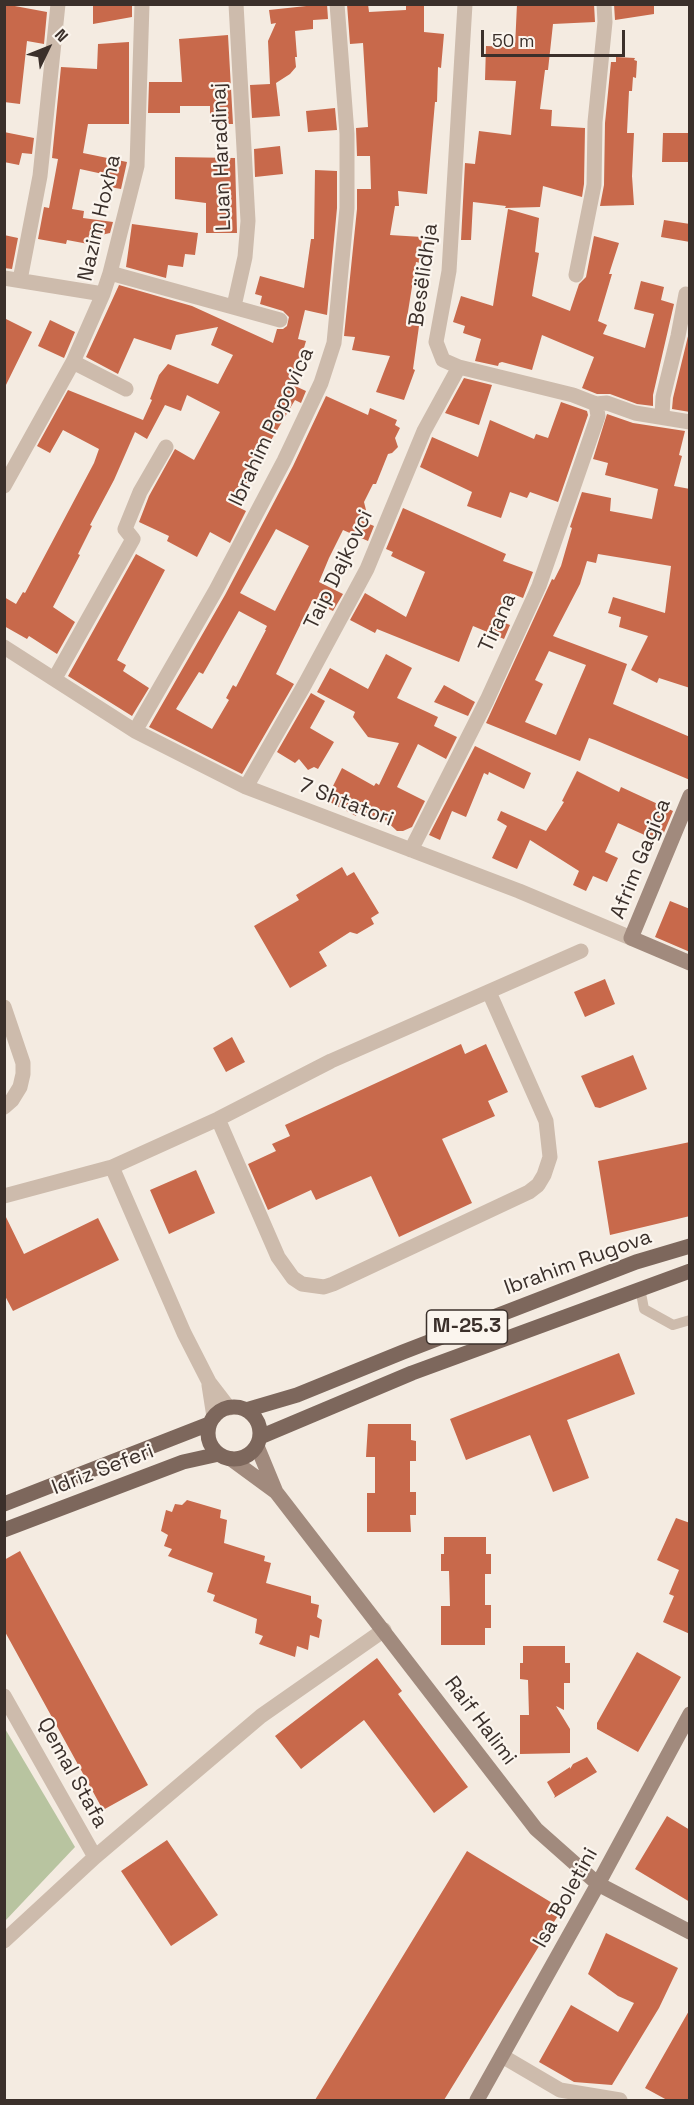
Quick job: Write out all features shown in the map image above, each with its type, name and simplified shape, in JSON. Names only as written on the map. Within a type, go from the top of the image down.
[{"type":"main road","name":"Ibrahim Rugova","points":[[229,1408],[238,1407],[246,1410],[297,1395],[636,1262],[690,1246]]},
{"type":"main road","name":"M-25.3","points":[[225,1456],[243,1458],[252,1452],[258,1442],[412,1373],[640,1288],[690,1272]]},
{"type":"main road","points":[[225,1456],[210,1442],[212,1420],[221,1411],[229,1408]]},
{"type":"main road","points":[[246,1410],[253,1414],[257,1421],[258,1442]]},
{"type":"main road","name":"Idriz Seferi","points":[[4,1504],[212,1420]]},
{"type":"main road","name":"Idriz Seferi","points":[[4,1530],[183,1462],[225,1456]]},
{"type":"street","points":[[20,280],[40,176],[58,4]]},
{"type":"street","name":"Nazim Hoxha","points":[[4,486],[10,464],[73,362],[104,294],[137,166],[142,4]]},
{"type":"street","name":"Luan Haradinaj","points":[[234,306],[245,258],[248,221],[236,4]]},
{"type":"street","name":"Ibrahim Popovica","points":[[135,731],[216,590],[284,461],[321,383],[334,343],[347,198],[347,134],[337,4]]},
{"type":"street","name":"Besëlidhja","points":[[465,4],[449,271],[436,342],[443,360],[459,367],[573,395],[596,404],[607,403],[634,413],[690,422]]},
{"type":"street","points":[[576,275],[594,185],[595,122],[605,22],[604,4]]},
{"type":"street","points":[[110,273],[280,320]]},
{"type":"street","points":[[4,278],[104,294]]},
{"type":"street","points":[[662,416],[663,397],[686,294]]},
{"type":"street","points":[[73,362],[126,389]]},
{"type":"street","name":"Taip Dajkovci","points":[[246,787],[367,569],[424,431],[459,367]]},
{"type":"street","name":"Tirana","points":[[411,850],[487,700],[539,586],[598,416],[596,404]]},
{"type":"street","points":[[55,678],[133,539],[125,529],[140,492],[166,447]]},
{"type":"street","name":"7 Shtatori","points":[[4,647],[135,731],[246,787],[519,891],[690,963]]},
{"type":"street","name":"Afrim Gagica","points":[[631,938],[690,796]]},
{"type":"street","points":[[4,1196],[112,1167],[219,1119],[331,1061],[581,951]]},
{"type":"street","points":[[219,1119],[278,1257],[289,1273],[302,1284],[324,1287],[333,1284],[529,1192],[538,1185],[548,1167],[550,1157],[548,1128],[541,1106],[489,992]]},
{"type":"street","points":[[4,1008],[23,1063],[24,1074],[16,1093],[4,1107]]},
{"type":"street","points":[[112,1167],[169,1302],[209,1382],[229,1408]]},
{"type":"street","points":[[209,1382],[212,1420]]},
{"type":"street","name":"Raif Halimi","points":[[258,1442],[276,1492]]},
{"type":"street","name":"Raif Halimi","points":[[225,1456],[276,1492],[536,1829],[598,1884],[690,1932]]},
{"type":"street","points":[[95,1857],[261,1716],[384,1630]]},
{"type":"street","name":"Qemal Stafa","points":[[4,1696],[95,1857],[4,1941]]},
{"type":"street","name":"Isa Boletini","points":[[477,2100],[690,1714]]},
{"type":"street","points":[[502,2056],[561,2090],[620,2100]]},
{"type":"lane","points":[[640,1288],[644,1309],[673,1325],[690,1320]]},
{"type":"green space","points":[[4,1727],[75,1847],[5,1921],[4,1921]]},
{"type":"building","points":[[4,4],[47,12],[44,44],[27,41],[20,104],[4,102]]},
{"type":"building","points":[[93,4],[132,4],[132,17],[93,24]]},
{"type":"building","points":[[327,4],[328,19],[313,20],[313,29],[295,31],[296,67],[276,83],[280,116],[252,118],[250,85],[270,84],[268,41],[276,23],[271,24],[269,10]]},
{"type":"building","points":[[347,4],[368,4],[369,12],[406,10],[406,4],[424,4],[424,32],[444,34],[441,68],[438,67],[437,102],[435,102],[427,194],[398,191],[399,206],[395,206],[390,235],[422,237],[421,263],[416,262],[406,324],[419,326],[413,369],[415,370],[404,400],[376,392],[390,356],[352,350],[355,337],[344,336],[357,189],[371,189],[370,156],[357,156],[356,128],[368,127],[363,43],[350,44]]},
{"type":"building","points":[[517,4],[594,4],[595,22],[553,24],[548,70],[545,70],[540,109],[552,110],[551,126],[585,128],[582,197],[543,186],[540,207],[505,208],[506,206],[473,202],[471,240],[461,240],[465,163],[475,164],[479,131],[511,135],[516,81],[485,80],[486,46],[515,47]]},
{"type":"building","points":[[614,4],[654,4],[654,14],[615,20]]},
{"type":"building","points":[[228,35],[233,124],[210,124],[210,106],[180,106],[180,113],[148,113],[149,82],[182,82],[179,39]]},
{"type":"building","points":[[129,42],[129,124],[88,124],[83,153],[127,162],[121,189],[110,187],[112,176],[80,169],[72,209],[84,211],[83,218],[113,222],[110,233],[101,235],[99,246],[67,240],[66,244],[38,239],[44,207],[49,208],[58,159],[52,158],[61,67],[97,69],[98,44]]},
{"type":"building","points":[[616,57],[635,58],[634,60],[637,61],[636,78],[633,77],[632,91],[629,91],[627,133],[634,133],[632,176],[634,205],[600,206],[604,185],[605,123],[611,62],[616,62]]},
{"type":"building","points":[[335,108],[337,130],[308,132],[306,111]]},
{"type":"building","points":[[4,132],[34,138],[32,154],[22,153],[19,165],[4,162]]},
{"type":"building","points":[[663,133],[690,133],[690,162],[662,162]]},
{"type":"building","points":[[280,146],[283,174],[255,177],[254,149]]},
{"type":"building","points":[[175,157],[235,158],[237,233],[206,233],[206,203],[175,199]]},
{"type":"building","points":[[315,170],[337,171],[337,208],[327,315],[305,310],[298,339],[306,341],[293,385],[306,391],[301,403],[295,400],[270,442],[267,440],[248,476],[250,477],[234,505],[246,511],[230,543],[210,532],[197,557],[167,541],[169,536],[139,522],[149,496],[175,449],[194,460],[220,412],[187,395],[181,411],[165,405],[147,439],[135,432],[114,480],[90,525],[92,526],[78,554],[80,555],[53,607],[75,622],[57,654],[29,636],[27,639],[4,626],[4,597],[16,604],[23,592],[25,593],[94,463],[99,449],[63,430],[50,453],[37,446],[68,390],[143,420],[159,375],[168,364],[218,384],[233,355],[211,345],[218,327],[176,335],[171,350],[134,338],[118,374],[86,357],[119,285],[192,306],[273,343],[277,329],[287,326],[289,317],[283,311],[260,304],[262,296],[255,294],[260,276],[304,288],[311,239],[314,239]]},
{"type":"building","points":[[508,209],[539,218],[535,252],[539,253],[532,296],[570,311],[579,284],[586,277],[594,236],[619,243],[598,321],[607,325],[603,334],[645,348],[654,314],[634,309],[641,281],[664,287],[661,300],[674,304],[653,395],[653,406],[637,404],[610,394],[597,394],[582,388],[594,357],[542,335],[532,370],[502,362],[498,366],[475,361],[481,339],[463,333],[465,326],[453,322],[461,296],[493,306]]},
{"type":"building","points":[[664,220],[690,224],[690,242],[661,237]]},
{"type":"building","points":[[132,224],[198,233],[195,255],[185,254],[183,267],[168,265],[166,278],[126,267]]},
{"type":"building","points":[[4,235],[18,238],[12,269],[4,268]]},
{"type":"building","points":[[4,318],[32,332],[4,389]]},
{"type":"building","points":[[50,320],[75,332],[64,358],[38,346]]},
{"type":"building","points":[[690,328],[690,412],[672,409]]},
{"type":"building","points":[[464,378],[492,385],[479,425],[445,413]]},
{"type":"building","points":[[326,396],[368,415],[370,408],[397,420],[395,425],[400,428],[395,438],[398,447],[388,454],[376,484],[373,484],[364,502],[366,510],[360,520],[374,526],[368,541],[343,530],[319,582],[343,594],[333,611],[312,601],[276,674],[294,684],[242,774],[149,727],[225,595],[293,466]],"holes":[[[276,529],[309,546],[275,611],[240,593]],[[239,611],[267,626],[236,687],[233,685],[226,698],[229,700],[212,729],[176,709],[199,672],[203,674]]]},
{"type":"building","points":[[561,402],[587,411],[588,415],[558,502],[530,492],[527,498],[510,492],[501,518],[467,506],[472,492],[420,467],[432,437],[478,457],[490,420],[534,439],[536,434],[548,438]]},
{"type":"building","points":[[607,414],[633,423],[685,431],[679,455],[682,456],[674,486],[690,489],[690,688],[659,678],[657,683],[631,670],[648,636],[619,627],[621,617],[608,613],[613,597],[665,613],[671,566],[598,554],[596,563],[587,561],[580,584],[553,636],[627,664],[613,704],[690,737],[690,780],[589,738],[580,761],[486,723],[552,579],[554,580],[561,566],[572,528],[570,527],[582,492],[611,498],[610,511],[652,519],[658,489],[605,475],[608,463],[593,459]],"holes":[[[549,651],[586,665],[556,735],[525,722],[543,684],[535,680]]]},
{"type":"building","points":[[403,508],[506,554],[503,561],[533,572],[523,598],[510,593],[498,620],[510,625],[504,639],[473,626],[459,662],[377,629],[375,633],[350,620],[365,593],[406,617],[425,572],[391,556],[393,552],[386,549]]},
{"type":"building","points":[[136,554],[165,570],[117,660],[126,665],[123,671],[149,688],[132,716],[68,676]]},
{"type":"building","points":[[386,654],[412,668],[397,698],[438,717],[434,726],[457,737],[446,759],[418,744],[397,787],[425,801],[412,827],[403,831],[397,831],[383,818],[380,823],[358,811],[356,816],[326,800],[342,768],[374,786],[376,783],[379,785],[399,743],[368,737],[353,717],[355,712],[317,692],[330,668],[368,689]]},
{"type":"building","points":[[444,685],[475,702],[468,716],[434,702]]},
{"type":"building","points":[[311,693],[325,701],[310,728],[334,742],[318,769],[314,767],[308,770],[299,759],[295,763],[277,752]]},
{"type":"building","points":[[475,746],[531,773],[524,789],[489,772],[488,775],[484,773],[466,817],[452,811],[440,840],[429,835]]},
{"type":"building","points":[[577,771],[619,792],[621,787],[673,811],[660,842],[618,823],[605,852],[618,858],[607,882],[593,876],[586,891],[573,885],[579,871],[530,840],[517,869],[492,858],[507,826],[497,820],[501,811],[546,831],[564,802],[562,801]]},
{"type":"building","points":[[342,867],[347,876],[354,872],[379,913],[371,918],[374,924],[357,934],[350,932],[319,952],[327,966],[290,988],[254,926],[299,900],[296,895]]},
{"type":"building","points":[[670,901],[690,909],[690,952],[655,937]]},
{"type":"building","points":[[605,979],[615,1004],[585,1017],[574,992]]},
{"type":"building","points":[[232,1037],[245,1062],[226,1072],[213,1048]]},
{"type":"building","points":[[461,1044],[465,1054],[486,1044],[508,1092],[488,1101],[495,1116],[442,1139],[472,1203],[399,1237],[371,1176],[316,1200],[311,1190],[268,1210],[248,1164],[276,1151],[272,1144],[290,1136],[285,1125]]},
{"type":"building","points":[[633,1055],[647,1089],[600,1108],[595,1107],[581,1076]]},
{"type":"building","points":[[690,1142],[690,1216],[610,1235],[598,1161]]},
{"type":"building","points":[[196,1170],[215,1213],[169,1234],[150,1190]]},
{"type":"building","points":[[4,1213],[24,1254],[98,1218],[119,1260],[13,1311],[4,1294]]},
{"type":"building","points":[[619,1353],[635,1394],[567,1420],[589,1478],[553,1492],[530,1435],[466,1460],[450,1419]]},
{"type":"building","points":[[368,1424],[411,1424],[411,1440],[416,1441],[416,1461],[410,1461],[410,1492],[416,1492],[416,1515],[410,1515],[411,1532],[367,1532],[367,1493],[375,1493],[375,1457],[366,1457]]},
{"type":"building","points":[[187,1500],[221,1510],[220,1518],[227,1520],[224,1543],[265,1556],[264,1561],[271,1563],[266,1583],[311,1596],[311,1603],[319,1605],[317,1617],[322,1620],[319,1638],[310,1635],[308,1650],[297,1646],[295,1657],[259,1644],[263,1636],[255,1633],[257,1619],[213,1601],[215,1595],[207,1592],[213,1573],[168,1556],[172,1549],[164,1546],[168,1535],[161,1531],[166,1510],[172,1512],[175,1504],[182,1505]]},
{"type":"building","points":[[676,1518],[690,1523],[690,1634],[663,1622],[674,1596],[669,1594],[679,1570],[657,1560]]},
{"type":"building","points":[[444,1537],[486,1537],[486,1554],[491,1554],[491,1574],[485,1574],[485,1605],[491,1605],[491,1628],[485,1628],[485,1645],[441,1645],[441,1606],[450,1606],[449,1571],[441,1571]]},
{"type":"building","points":[[20,1551],[148,1785],[103,1810],[4,1630],[4,1560]]},
{"type":"building","points":[[523,1646],[565,1646],[565,1663],[570,1663],[570,1683],[564,1683],[564,1710],[556,1706],[570,1729],[570,1753],[520,1754],[520,1715],[529,1715],[528,1680],[520,1679]]},
{"type":"building","points":[[637,1652],[681,1677],[638,1752],[597,1729],[597,1723]]},
{"type":"building","points":[[377,1658],[402,1691],[398,1694],[468,1787],[434,1813],[364,1720],[301,1769],[275,1736]]},
{"type":"building","points":[[587,1757],[597,1772],[554,1798],[547,1782]]},
{"type":"building","points":[[667,1816],[690,1830],[690,1902],[635,1869]]},
{"type":"building","points":[[167,1840],[218,1915],[171,1946],[121,1871]]},
{"type":"building","points":[[467,1851],[562,1909],[444,2100],[315,2100]]},
{"type":"building","points":[[606,1933],[678,1968],[659,2008],[612,2085],[574,2082],[539,2062],[571,2005],[618,2032],[634,2003],[618,1996],[588,1974]]},
{"type":"building","points":[[690,2009],[690,2100],[667,2100],[645,2088]]}]
